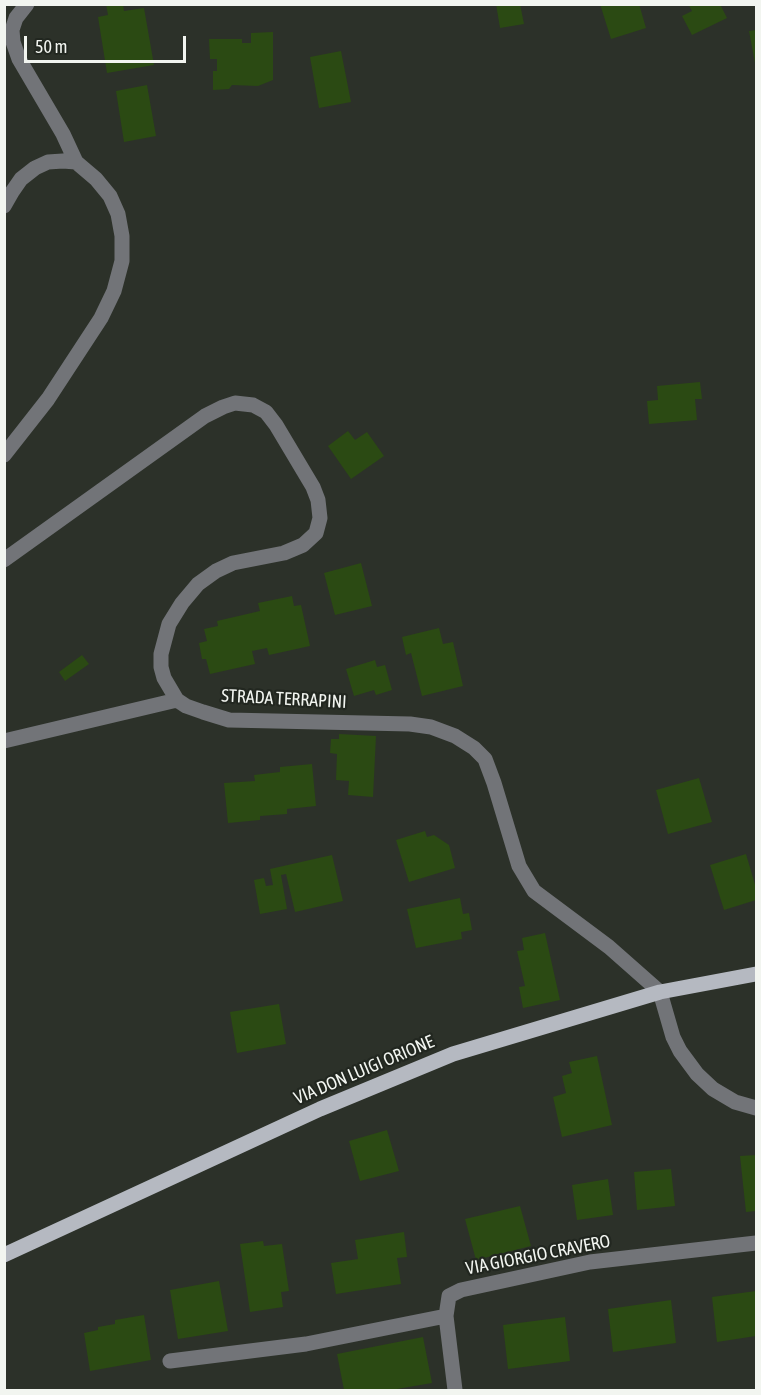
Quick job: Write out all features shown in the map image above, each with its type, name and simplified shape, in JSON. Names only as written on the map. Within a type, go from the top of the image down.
[{"type":"main road","name":"VIA DON LUIGI ORIONE","points":[[4,1255],[320,1109],[453,1054],[660,992],[756,974]]},
{"type":"street","points":[[4,455],[48,399],[101,318],[114,291],[122,261],[122,236],[118,214],[110,196],[96,179],[76,162],[63,134],[19,59],[13,42],[12,30],[16,18],[27,4]]},
{"type":"street","points":[[4,206],[21,179],[35,168],[48,162],[63,160],[76,162]]},
{"type":"street","points":[[4,560],[205,416],[235,403],[253,405],[266,412],[276,425],[312,487],[318,500],[321,518],[316,533],[303,545],[284,553],[233,563],[198,584],[182,603],[169,624],[160,654],[164,678],[177,700],[4,741]]},
{"type":"street","name":"STRADA TERRAPINI","points":[[177,700],[186,706],[229,720],[410,724],[431,727],[454,736],[474,748],[485,759],[519,866],[534,891],[609,947],[660,992]]},
{"type":"street","points":[[660,992],[673,1037],[697,1074],[713,1089],[735,1102],[756,1108]]},
{"type":"street","name":"VIA GIORGIO CRAVERO","points":[[446,1316],[449,1296],[461,1290],[590,1262],[756,1243]]},
{"type":"street","points":[[170,1360],[306,1344],[446,1316],[455,1390]]},
{"type":"building","points":[[106,4],[123,4],[124,11],[144,8],[154,65],[107,73],[98,17],[108,15]]},
{"type":"building","points":[[496,4],[520,4],[524,24],[500,28]]},
{"type":"building","points":[[600,4],[639,4],[646,28],[611,39]]},
{"type":"building","points":[[688,4],[720,4],[727,18],[692,35],[682,16],[692,11]]},
{"type":"building","points":[[756,30],[756,63],[755,63],[749,31]]},
{"type":"building","points":[[273,32],[273,80],[258,86],[232,85],[229,89],[213,90],[213,71],[217,71],[217,59],[210,59],[209,39],[242,39],[242,43],[251,43],[251,33]]},
{"type":"building","points":[[341,51],[351,102],[319,108],[310,57]]},
{"type":"building","points":[[147,85],[156,136],[124,142],[116,91]]},
{"type":"building","points":[[700,382],[702,399],[695,399],[697,420],[649,424],[647,401],[658,400],[657,386]]},
{"type":"building","points":[[348,431],[355,440],[367,432],[384,456],[351,479],[328,446]]},
{"type":"building","points":[[361,563],[372,606],[335,615],[324,573]]},
{"type":"building","points":[[292,596],[294,606],[301,605],[310,646],[269,655],[267,648],[252,651],[255,664],[210,674],[206,659],[202,659],[199,643],[207,641],[204,629],[218,626],[217,621],[260,611],[258,603]]},
{"type":"building","points":[[439,628],[443,644],[453,642],[463,686],[422,696],[411,653],[406,655],[402,637]]},
{"type":"building","points":[[82,655],[89,664],[65,681],[59,672]]},
{"type":"building","points":[[375,660],[377,667],[385,665],[392,690],[376,695],[374,690],[354,696],[346,669]]},
{"type":"building","points":[[339,734],[376,736],[373,797],[348,795],[349,781],[336,780],[337,754],[330,753],[331,739],[339,739]]},
{"type":"building","points":[[312,764],[316,806],[287,809],[287,814],[260,816],[260,820],[228,823],[224,783],[255,781],[254,775],[280,772],[280,767]]},
{"type":"building","points":[[699,778],[712,822],[668,834],[656,790]]},
{"type":"building","points":[[425,831],[427,837],[434,835],[449,845],[455,868],[409,882],[396,840]]},
{"type":"building","points":[[746,854],[756,888],[756,900],[724,910],[710,865]]},
{"type":"building","points":[[332,855],[343,901],[295,912],[286,874],[281,875],[287,909],[260,914],[254,880],[264,878],[266,886],[273,885],[270,869]]},
{"type":"building","points":[[460,898],[463,914],[469,913],[472,930],[461,932],[462,939],[416,948],[407,909]]},
{"type":"building","points":[[545,933],[560,1000],[523,1008],[519,987],[525,986],[517,951],[524,950],[522,938]]},
{"type":"building","points":[[279,1004],[286,1044],[237,1053],[230,1012]]},
{"type":"building","points":[[597,1056],[612,1125],[562,1137],[553,1097],[566,1093],[562,1076],[572,1073],[569,1062]]},
{"type":"building","points":[[387,1130],[399,1171],[360,1181],[349,1141]]},
{"type":"building","points":[[756,1155],[756,1211],[746,1212],[740,1156]]},
{"type":"building","points":[[671,1169],[675,1206],[637,1210],[634,1172]]},
{"type":"building","points":[[608,1179],[613,1215],[577,1220],[572,1185]]},
{"type":"building","points":[[520,1206],[531,1246],[476,1260],[465,1219]]},
{"type":"building","points":[[404,1232],[407,1257],[397,1258],[401,1284],[336,1294],[331,1263],[358,1259],[355,1240]]},
{"type":"building","points":[[263,1241],[264,1246],[282,1244],[289,1291],[281,1292],[283,1307],[250,1312],[240,1244]]},
{"type":"building","points":[[219,1281],[228,1331],[178,1339],[170,1290]]},
{"type":"building","points":[[756,1291],[756,1336],[717,1342],[712,1297]]},
{"type":"building","points":[[671,1300],[676,1343],[613,1352],[608,1309]]},
{"type":"building","points":[[144,1315],[151,1360],[90,1371],[84,1333],[98,1330],[98,1327],[115,1324],[115,1320]]},
{"type":"building","points":[[565,1317],[570,1361],[508,1369],[503,1325]]},
{"type":"building","points":[[423,1337],[432,1383],[391,1390],[344,1390],[337,1354]]}]
